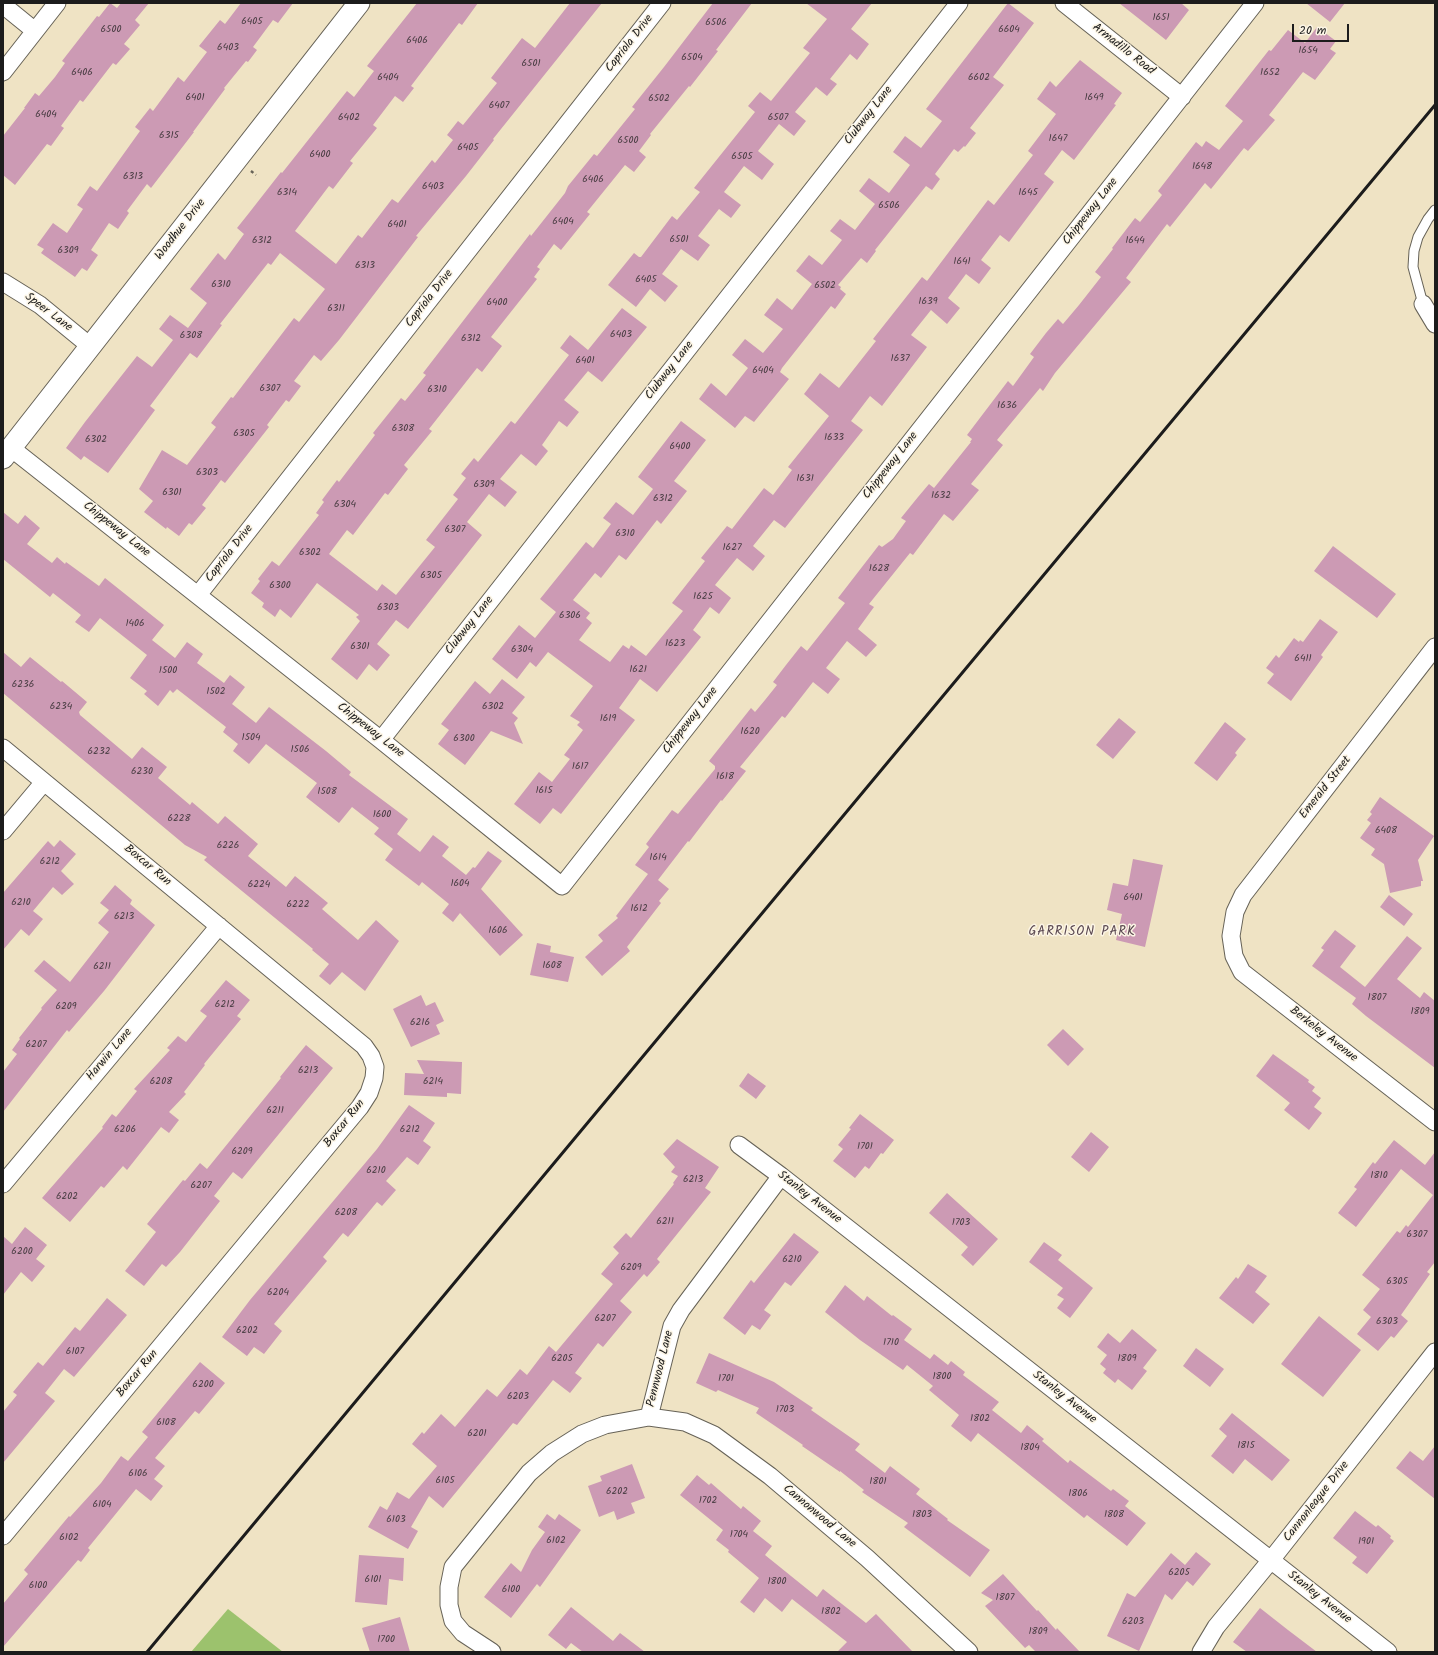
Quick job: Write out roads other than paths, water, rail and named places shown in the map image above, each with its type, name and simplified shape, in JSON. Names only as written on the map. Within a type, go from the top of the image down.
[{"type":"street","points":[[3,72],[57,3]]},
{"type":"street","name":"Woodhue Drive","points":[[7,453],[359,3]]},
{"type":"street","name":"Capriola Drive","points":[[198,594],[662,3]]},
{"type":"street","name":"Clubway Lane","points":[[381,740],[959,3]]},
{"type":"street","name":"Armadillo Road","points":[[1064,3],[1182,96]]},
{"type":"street","name":"Chippeway Lane","points":[[7,453],[198,594],[562,886],[1255,3]]},
{"type":"street","points":[[3,5],[35,31]]},
{"type":"street","name":"Speer Lane","points":[[3,282],[40,305],[90,346]]},
{"type":"street","points":[[1423,304],[1435,324]]},
{"type":"street","name":"Emerald Street","points":[[1231,936],[1235,912],[1243,895],[1435,648]]},
{"type":"street","name":"Boxcar Run","points":[[3,748],[364,1046],[371,1056],[375,1067],[374,1078],[369,1093],[340,1131],[3,1536]]},
{"type":"street","points":[[3,831],[44,782]]},
{"type":"street","name":"Harwin Lane","points":[[3,1184],[219,926]]},
{"type":"street","name":"Berkeley Avenue","points":[[1231,936],[1234,956],[1242,972],[1435,1122]]},
{"type":"street","name":"Stanley Avenue","points":[[739,1145],[781,1176],[1388,1652]]},
{"type":"street","name":"Pennwood Lane","points":[[492,1652],[463,1633],[453,1621],[448,1605],[449,1587],[453,1567],[529,1474],[552,1454],[582,1434],[606,1425],[649,1417],[672,1326],[681,1310],[781,1176]]},
{"type":"street","name":"Cannonleague Drive","points":[[1201,1652],[1216,1627],[1272,1560],[1435,1352]]},
{"type":"street","name":"Cannonwood Lane","points":[[649,1417],[685,1422],[714,1435],[764,1471],[867,1558],[969,1652]]},
{"type":"lane","points":[[1423,304],[1413,267],[1414,251],[1418,237],[1435,210]]},
{"type":"railway","points":[[147,1652],[1435,105]]},
{"type":"district","name":"GARRISON PARK","points":[[1082,933]]}]
